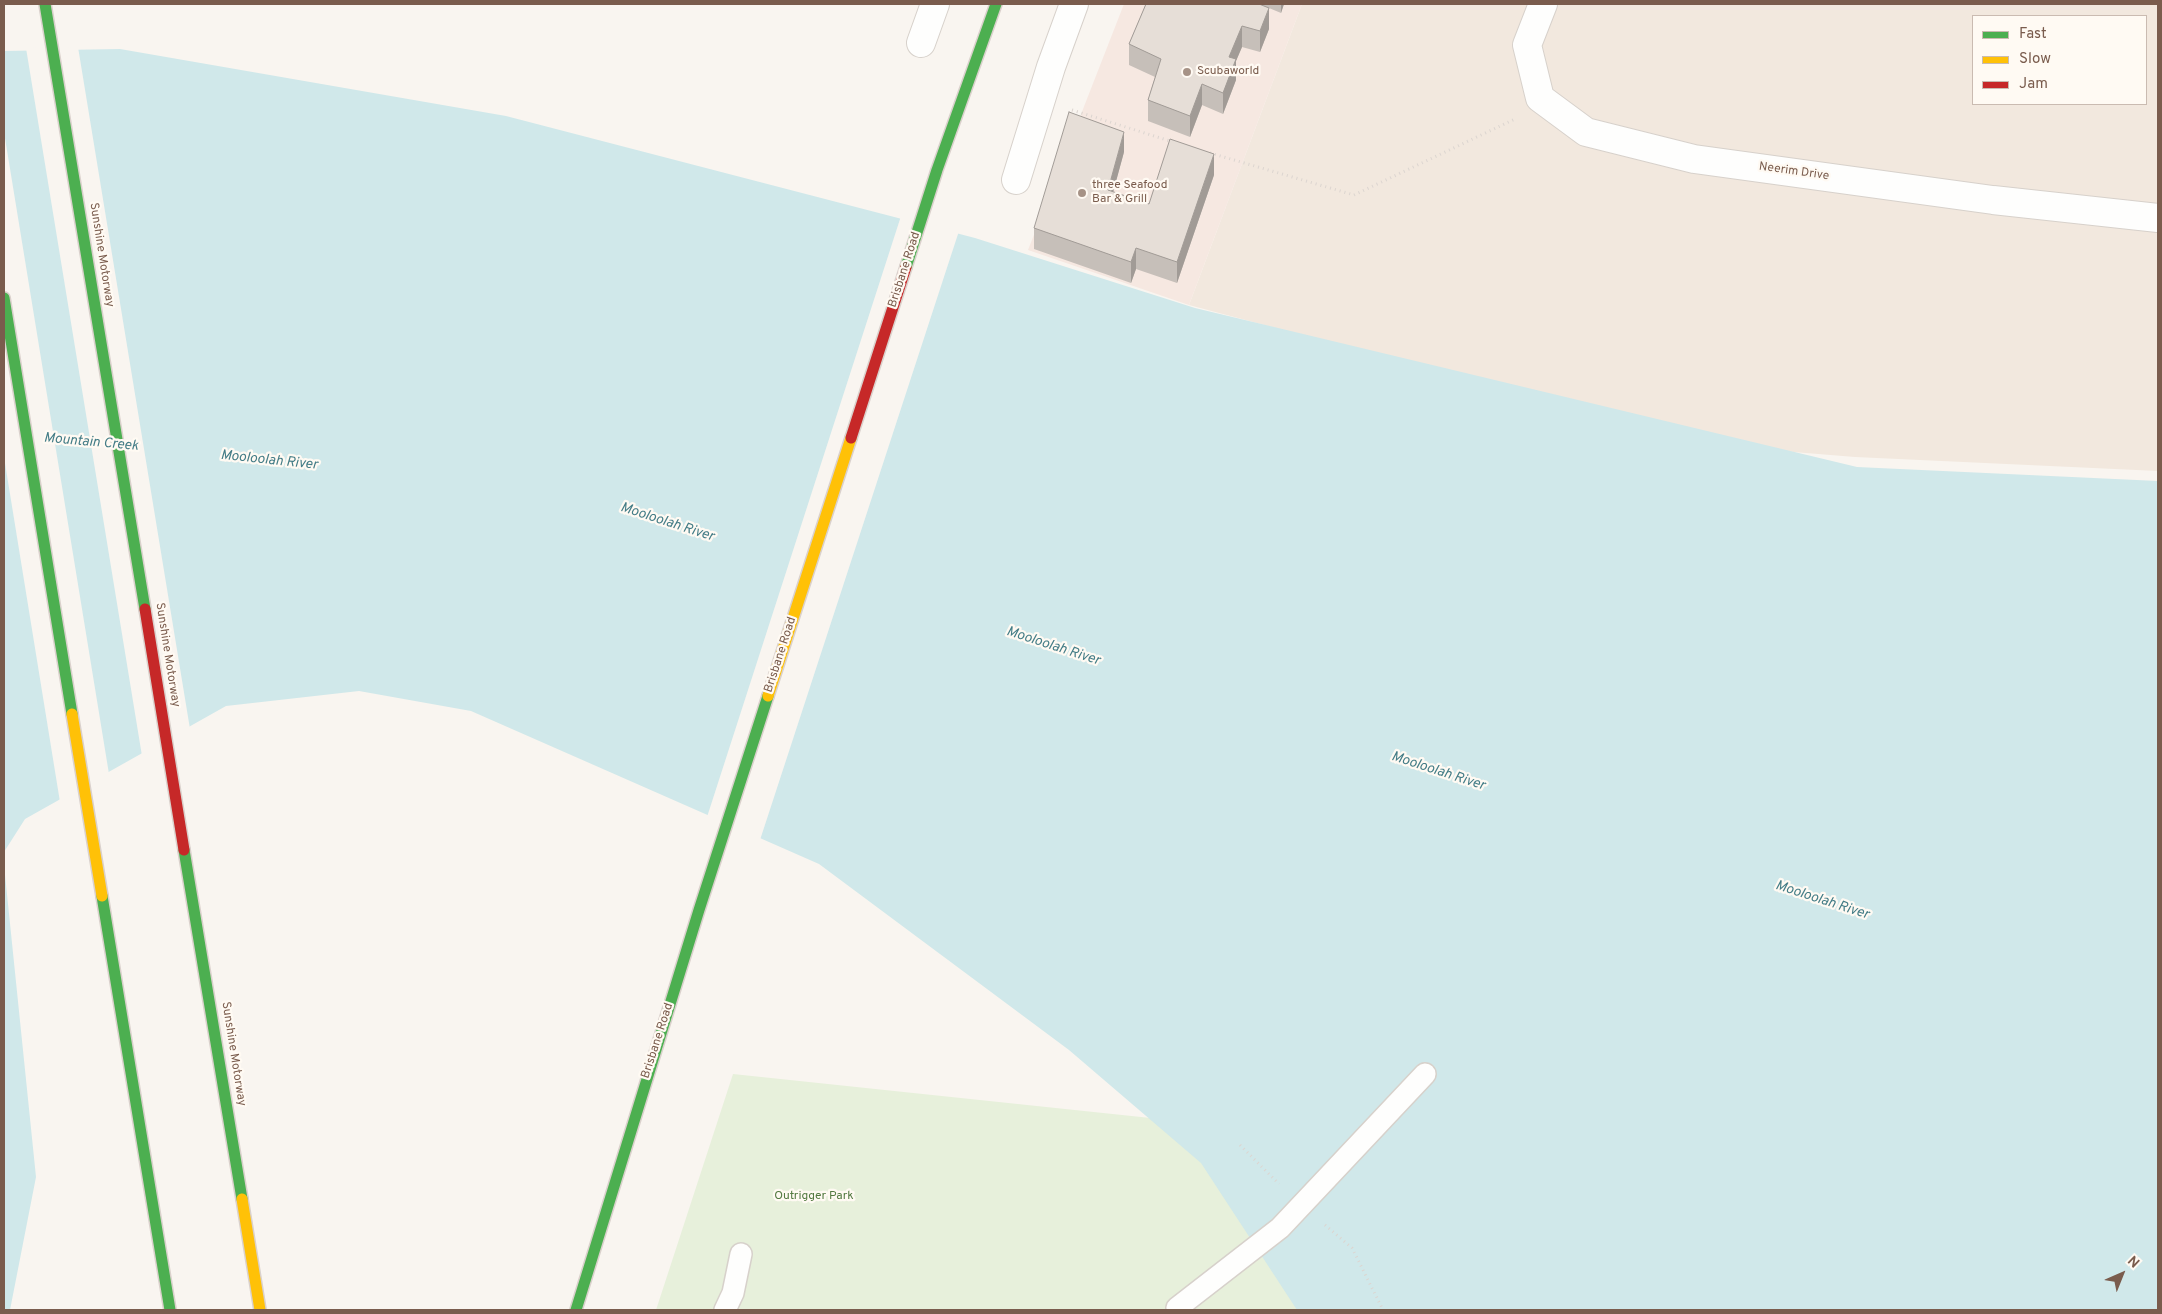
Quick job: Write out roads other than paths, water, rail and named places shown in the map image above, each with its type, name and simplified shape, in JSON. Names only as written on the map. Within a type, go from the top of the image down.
[{"type":"main road","name":"Sunshine Motorway","points":[[45,4],[186,851],[260,1310]]},
{"type":"main road","name":"Brisbane Road","points":[[576,1310],[699,910],[937,170],[996,4]]},
{"type":"main road","points":[[4,298],[170,1310]]},
{"type":"street","points":[[921,43],[936,4]]},
{"type":"street","points":[[1016,180],[1040,101],[1074,4]]},
{"type":"street","name":"Neerim Drive","points":[[1543,4],[1527,45],[1540,98],[1586,132],[1694,158],[1993,200],[2158,218]]},
{"type":"lane","points":[[1177,1308],[1280,1228],[1425,1074]]},
{"type":"lane","points":[[724,1310],[733,1292],[741,1254]]},
{"type":"water","points":[[120,49],[506,116],[975,238],[1195,308],[1857,467],[2158,481],[2158,1310],[1297,1310],[1201,1163],[1069,1050],[819,864],[471,711],[359,691],[226,706],[25,819],[4,852],[4,51]]},
{"type":"water","points":[[4,865],[36,1177],[10,1310],[4,1310]]},
{"type":"place","name":"Scubaworld","points":[[1187,72]]},
{"type":"place","name":"three Seafood Bar & Grill","points":[[1082,193]]},
{"type":"water label","name":"Mountain Creek","points":[[91,443]]},
{"type":"water label","name":"Mooloolah River","points":[[269,461]]},
{"type":"water label","name":"Mooloolah River","points":[[667,523]]},
{"type":"water label","name":"Mooloolah River","points":[[1053,647]]},
{"type":"water label","name":"Mooloolah River","points":[[1438,772]]},
{"type":"water label","name":"Mooloolah River","points":[[1822,901]]},
{"type":"park label","name":"Outrigger Park","points":[[814,1197]]}]
